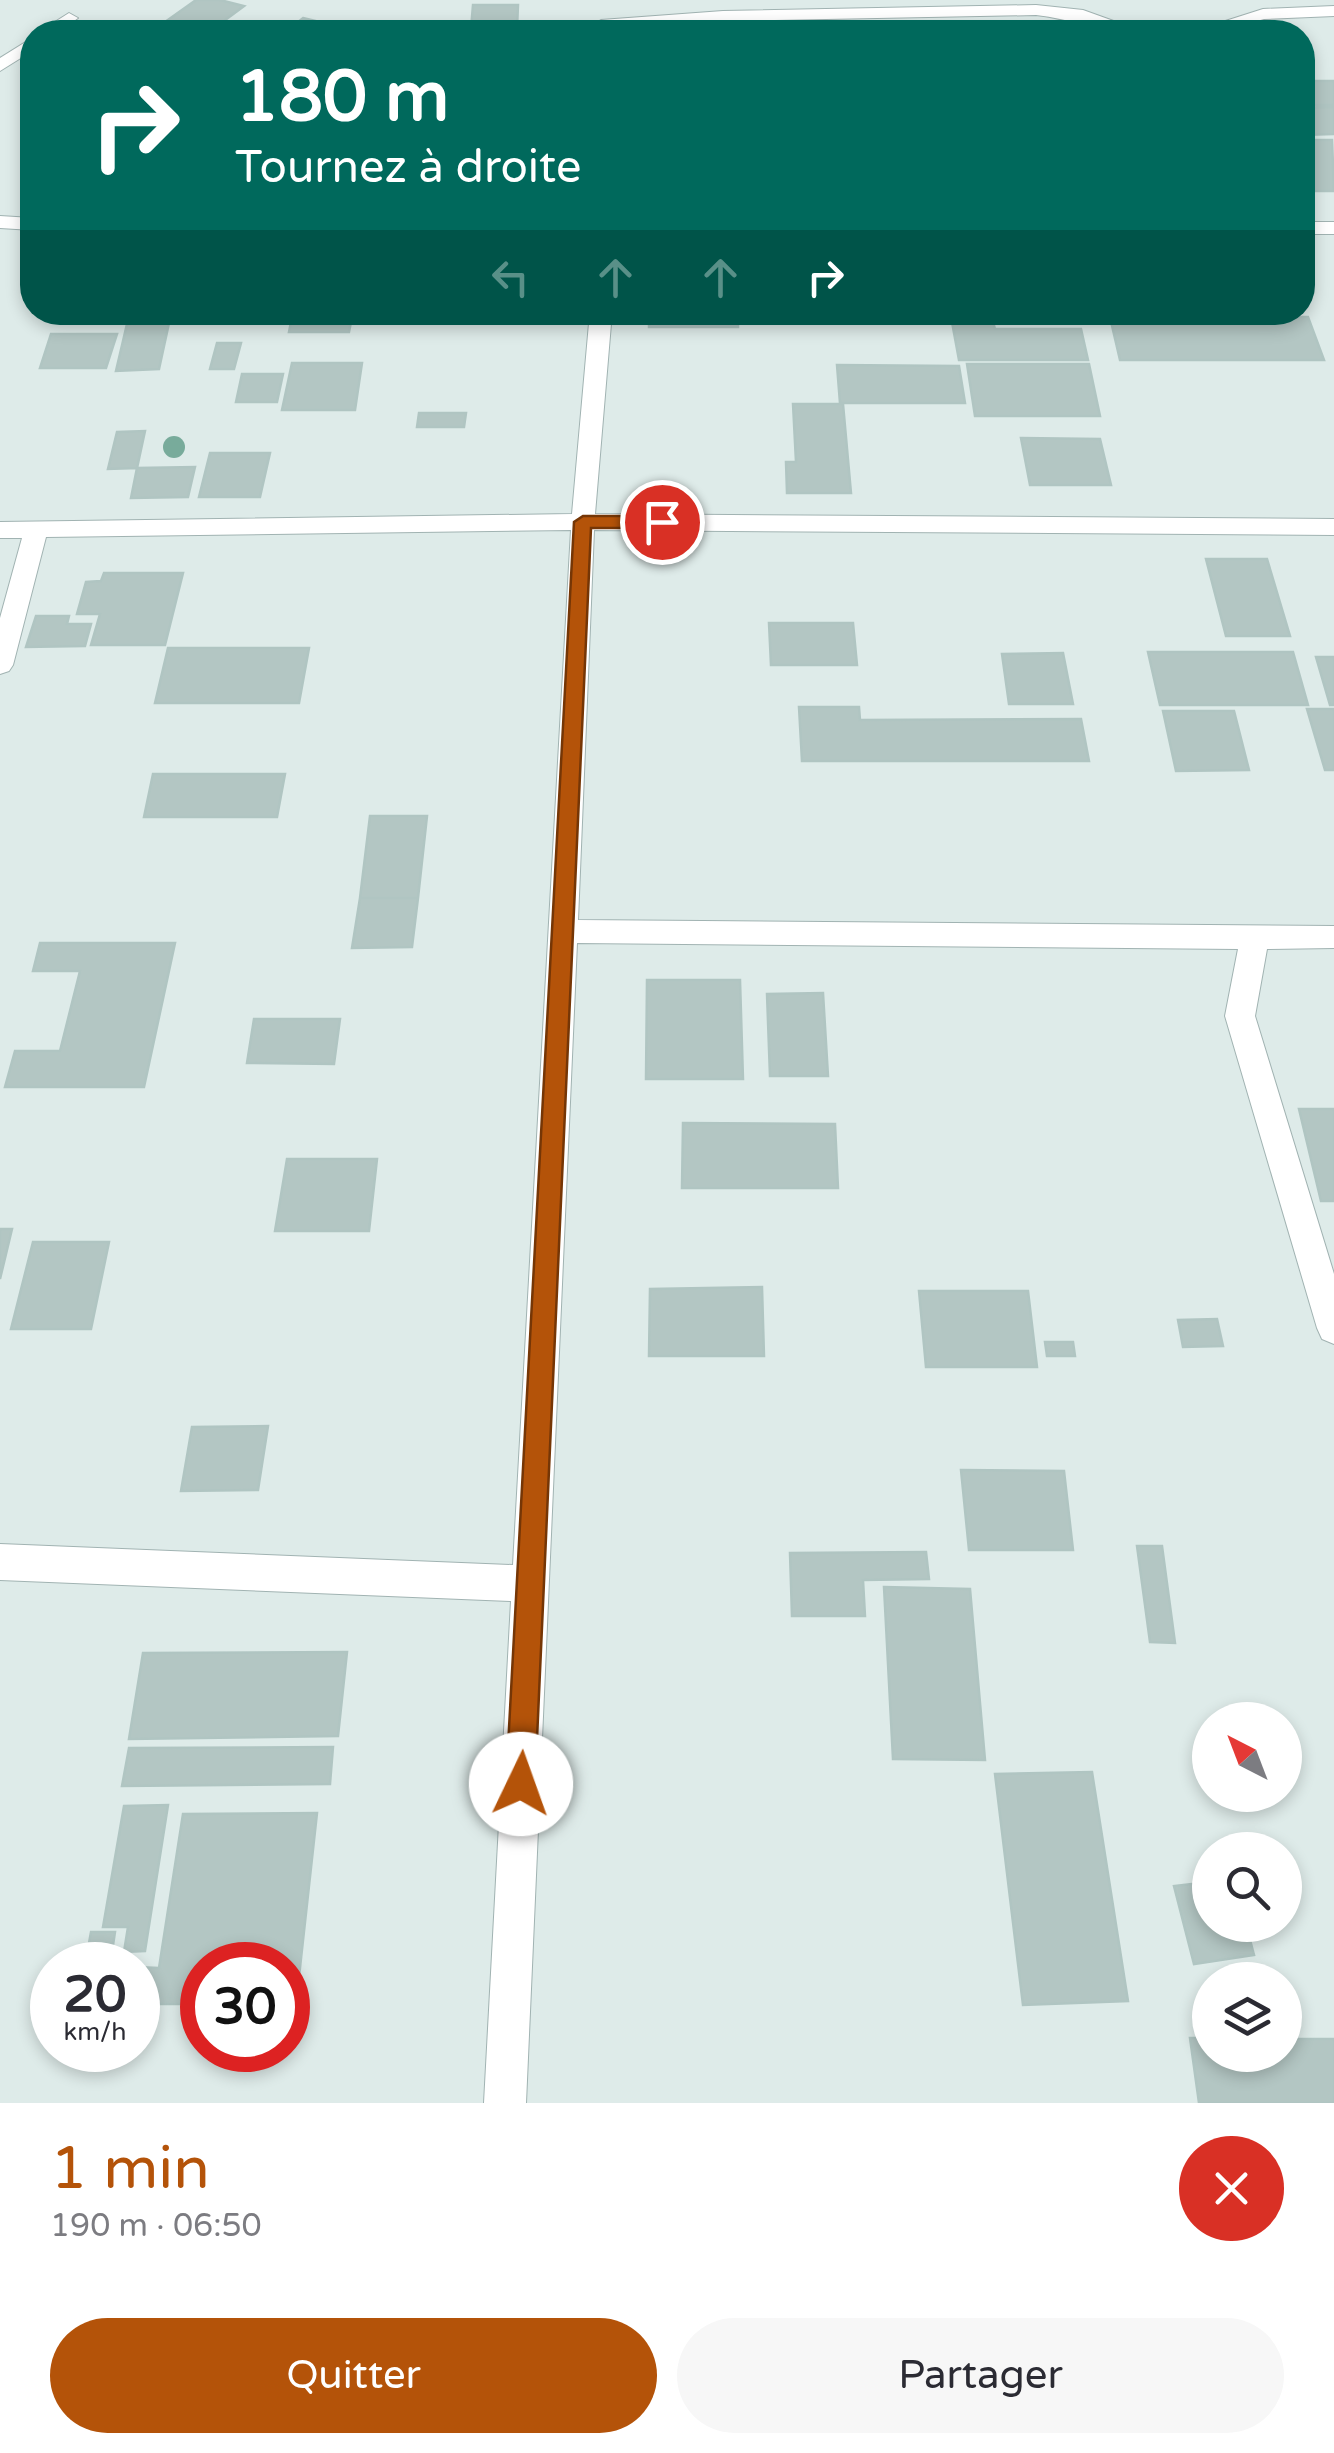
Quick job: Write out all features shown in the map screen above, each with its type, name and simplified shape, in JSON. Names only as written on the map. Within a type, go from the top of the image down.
[{"type":"street","points":[[685,20],[1036,10],[1097,20]]},
{"type":"street","points":[[1242,20],[1263,14],[1334,11]]},
{"type":"street","points":[[505,2103],[583,522],[600,325]]},
{"type":"street","points":[[0,530],[583,522],[1334,527]]},
{"type":"street","points":[[0,665],[36,530]]},
{"type":"street","points":[[563,930],[1334,937]]},
{"type":"street","points":[[1255,938],[1240,1016],[1334,1328]]},
{"type":"street","points":[[0,1562],[531,1584]]},
{"type":"building","points":[[196,0],[244,6],[225,20],[168,20]]},
{"type":"building","points":[[473,5],[518,5],[517,20],[472,20]]},
{"type":"building","points":[[1315,81],[1334,81],[1334,105],[1315,105]]},
{"type":"building","points":[[1334,107],[1334,134],[1315,135],[1315,108]]},
{"type":"building","points":[[1315,140],[1332,140],[1334,191],[1315,191]]},
{"type":"building","points":[[127,325],[169,325],[159,369],[116,371]]},
{"type":"building","points":[[290,325],[350,325],[349,332],[289,332]]},
{"type":"building","points":[[649,325],[738,325],[738,327]]},
{"type":"building","points":[[953,325],[1081,329],[1088,360],[959,360]]},
{"type":"building","points":[[1112,325],[1311,325],[1324,360],[1120,360]]},
{"type":"building","points":[[51,334],[117,334],[106,368],[40,368]]},
{"type":"building","points":[[217,343],[241,343],[234,369],[210,369]]},
{"type":"building","points":[[292,363],[362,363],[355,410],[282,410]]},
{"type":"building","points":[[967,364],[1089,364],[1100,416],[975,416]]},
{"type":"building","points":[[837,365],[959,366],[965,403],[840,403]]},
{"type":"building","points":[[242,374],[283,374],[277,402],[236,402]]},
{"type":"building","points":[[793,404],[843,404],[851,493],[787,493],[786,462],[796,462]]},
{"type":"building","points":[[419,413],[466,413],[464,427],[417,427]]},
{"type":"building","points":[[145,431],[137,468],[108,469],[117,432]]},
{"type":"building","points":[[1021,438],[1100,439],[1111,485],[1030,485]]},
{"type":"building","points":[[210,453],[270,453],[260,497],[199,497]]},
{"type":"building","points":[[195,467],[188,497],[131,498],[137,468]]},
{"type":"building","points":[[1206,559],[1267,559],[1290,636],[1226,636]]},
{"type":"building","points":[[104,573],[183,573],[165,645],[91,645],[100,614],[77,614],[86,582],[101,581]]},
{"type":"building","points":[[36,616],[69,616],[67,624],[91,624],[85,646],[26,647]]},
{"type":"building","points":[[769,623],[853,623],[857,665],[771,665]]},
{"type":"building","points":[[168,648],[309,648],[299,703],[155,703]]},
{"type":"building","points":[[1148,652],[1293,652],[1308,705],[1160,705]]},
{"type":"building","points":[[1063,653],[1073,704],[1009,704],[1002,654]]},
{"type":"building","points":[[1316,657],[1334,657],[1334,705],[1330,705]]},
{"type":"building","points":[[799,707],[859,707],[860,720],[1081,719],[1089,761],[802,761]]},
{"type":"building","points":[[1307,709],[1334,709],[1334,770],[1325,770]]},
{"type":"building","points":[[1163,711],[1234,711],[1249,770],[1176,771]]},
{"type":"building","points":[[153,774],[285,774],[277,817],[144,817]]},
{"type":"building","points":[[370,816],[427,816],[418,898],[360,898]]},
{"type":"building","points":[[360,898],[418,898],[412,947],[352,948]]},
{"type":"building","points":[[40,943],[175,943],[144,1087],[5,1087],[15,1051],[60,1051],[80,971],[33,971]]},
{"type":"building","points":[[647,980],[740,980],[743,1079],[646,1079]]},
{"type":"building","points":[[823,993],[828,1076],[770,1076],[767,994]]},
{"type":"building","points":[[254,1019],[340,1019],[334,1064],[247,1063]]},
{"type":"building","points":[[1299,1109],[1334,1109],[1334,1201],[1321,1201]]},
{"type":"building","points":[[683,1123],[835,1124],[838,1188],[682,1188]]},
{"type":"building","points":[[287,1159],[377,1159],[369,1231],[275,1231]]},
{"type":"building","points":[[0,1229],[12,1229],[0,1279]]},
{"type":"building","points":[[33,1242],[109,1242],[91,1329],[11,1329]]},
{"type":"building","points":[[762,1287],[764,1356],[649,1356],[650,1289]]},
{"type":"building","points":[[919,1291],[1028,1291],[1037,1367],[926,1367]]},
{"type":"building","points":[[1217,1319],[1223,1346],[1183,1347],[1178,1320]]},
{"type":"building","points":[[1045,1342],[1073,1342],[1075,1356],[1047,1356]]},
{"type":"building","points":[[268,1426],[258,1490],[181,1491],[192,1427]]},
{"type":"building","points":[[961,1470],[1064,1471],[1073,1550],[969,1550]]},
{"type":"building","points":[[1137,1546],[1162,1546],[1175,1643],[1150,1642]]},
{"type":"building","points":[[926,1552],[929,1579],[863,1580],[865,1616],[792,1616],[790,1553]]},
{"type":"building","points":[[884,1587],[970,1589],[985,1760],[893,1759]]},
{"type":"building","points":[[347,1652],[338,1736],[129,1739],[143,1653]]},
{"type":"building","points":[[333,1747],[330,1784],[122,1786],[129,1748]]},
{"type":"building","points":[[1092,1772],[1128,2001],[1023,2005],[995,1774]]},
{"type":"building","points":[[168,1805],[146,1942],[126,1942],[128,1927],[103,1927],[124,1806]]},
{"type":"building","points":[[317,1813],[303,1942],[180,1942],[180,2004],[160,2004],[160,1962],[183,1814]]},
{"type":"building","points":[[1192,1884],[1192,1942],[1251,1942],[1254,1955],[1193,1962],[1174,1886]]},
{"type":"building","points":[[91,1932],[115,1932],[113,1942],[89,1942]]},
{"type":"building","points":[[1302,2039],[1334,2039],[1334,2103],[1199,2103],[1195,2072],[1302,2072]]},
{"type":"route","points":[[521,1784],[583,522],[662,522]]}]
